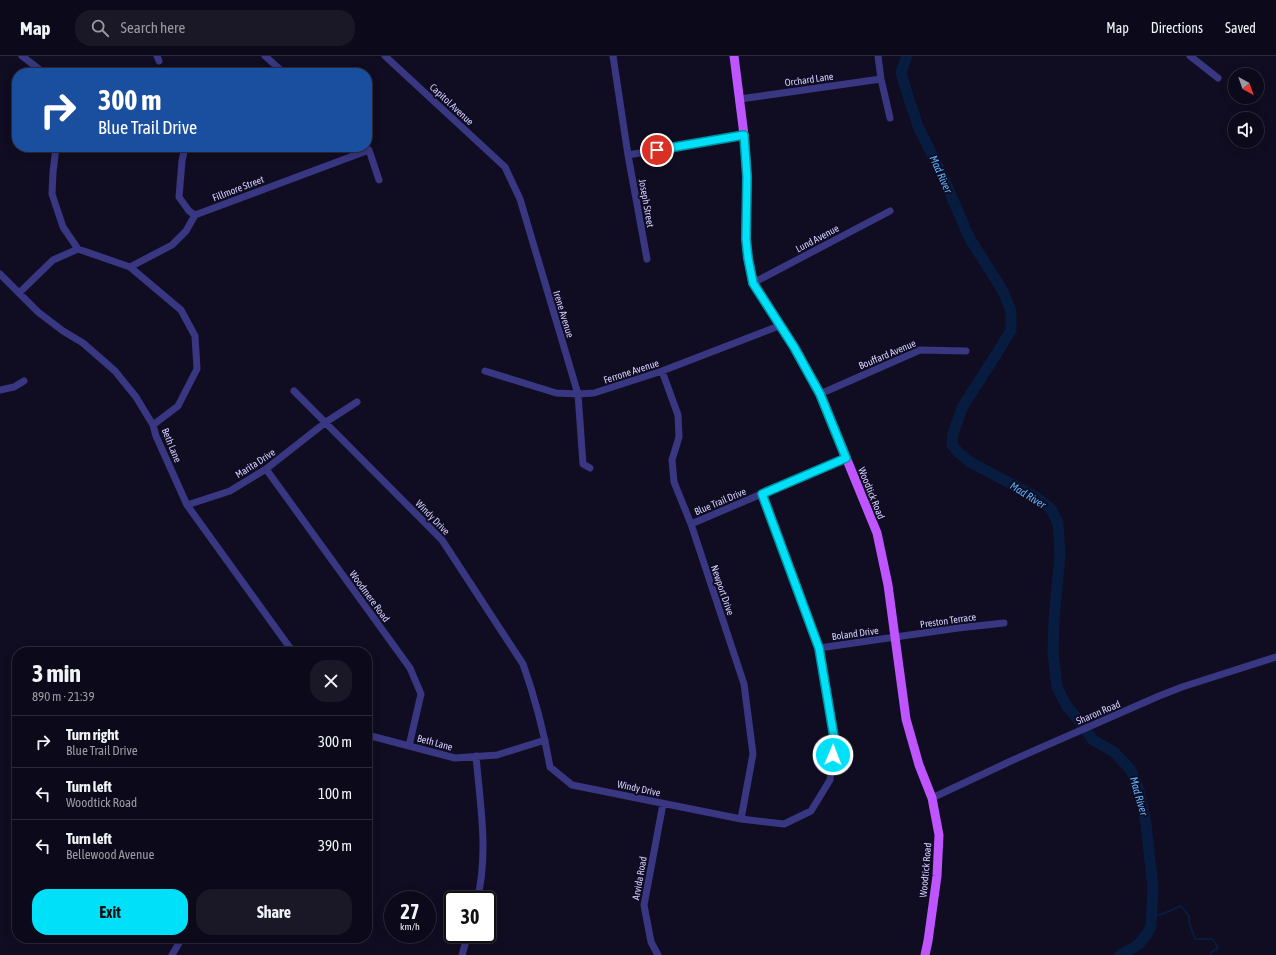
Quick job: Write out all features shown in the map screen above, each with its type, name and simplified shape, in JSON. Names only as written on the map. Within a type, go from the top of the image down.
[{"type":"main road","name":"Woodtick Road","points":[[734,56],[744,135],[747,177],[746,239],[753,283],[779,326],[794,347],[820,394],[877,533],[888,585],[906,718],[919,765],[932,798],[939,835],[937,876],[925,955]]},
{"type":"street","points":[[22,56],[38,68]]},
{"type":"street","points":[[265,56],[278,68]]},
{"type":"street","name":"Capitol Avenue","points":[[385,56],[504,167]]},
{"type":"street","name":"Joseph Street","points":[[613,56],[628,155],[647,259]]},
{"type":"street","points":[[878,56],[881,79],[890,118]]},
{"type":"street","points":[[1190,56],[1218,78]]},
{"type":"street","name":"Orchard Lane","points":[[740,99],[881,79]]},
{"type":"street","points":[[628,155],[744,135]]},
{"type":"street","points":[[55,152],[52,194],[63,227],[78,249],[130,267],[181,310],[195,336],[197,369],[178,406],[153,425]]},
{"type":"street","points":[[130,267],[172,245],[186,231],[195,215],[189,211],[179,197],[184,152]]},
{"type":"street","name":"Fillmore Street","points":[[195,215],[357,152]]},
{"type":"street","points":[[368,152],[379,180]]},
{"type":"street","name":"Irene Avenue","points":[[504,167],[520,199],[578,394],[583,464],[590,468]]},
{"type":"street","name":"Lund Avenue","points":[[753,283],[890,211]]},
{"type":"street","points":[[19,294],[53,260],[78,249]]},
{"type":"street","name":"Beth Lane","points":[[0,274],[38,312],[63,331],[83,343],[116,371],[136,397],[153,425],[156,436],[187,506],[290,647]]},
{"type":"street","name":"Ferrone Avenue","points":[[485,371],[556,393],[594,393],[662,372],[779,326]]},
{"type":"street","name":"Bouffard Avenue","points":[[820,394],[920,350],[966,350]]},
{"type":"street","name":"Newport Drive","points":[[662,372],[678,415],[679,436],[672,460],[674,482],[691,524],[744,684],[753,754],[741,819]]},
{"type":"street","points":[[0,390],[14,387],[24,381]]},
{"type":"street","name":"Windy Drive","points":[[294,391],[442,540],[523,664],[545,740],[550,767],[572,784],[741,819],[784,824],[811,811],[830,780],[835,743],[819,648],[762,494]]},
{"type":"street","points":[[326,422],[357,402]]},
{"type":"street","name":"Marita Drive","points":[[187,506],[230,491],[266,469],[326,422]]},
{"type":"street","name":"Blue Trail Drive","points":[[691,524],[846,458]]},
{"type":"street","name":"Woodmere Road","points":[[266,469],[410,668],[421,694],[408,746]]},
{"type":"street","name":"Preston Terrace","points":[[895,638],[1004,623]]},
{"type":"street","name":"Boland Drive","points":[[819,648],[895,638]]},
{"type":"street","name":"Sharon Road","points":[[932,798],[1077,732],[1182,687],[1276,657]]},
{"type":"street","name":"Beth Lane","points":[[372,736],[455,758],[497,754],[545,740]]},
{"type":"street","points":[[476,756],[483,845],[481,883],[479,891]]},
{"type":"street","name":"Arvida Road","points":[[658,955],[651,942],[644,905],[663,804]]},
{"type":"street","points":[[172,955],[179,943]]},
{"type":"street","points":[[462,955],[465,943]]},
{"type":"waterway","name":"Mad River","points":[[907,56],[901,72],[918,126],[939,168],[970,239],[1003,291],[1011,311],[1011,330],[963,406],[953,433],[952,445],[970,462],[1036,497],[1051,509],[1058,523],[1060,554],[1054,620],[1053,653],[1057,687],[1066,705],[1093,740],[1114,752],[1130,769],[1139,790],[1146,824],[1153,888],[1151,926],[1147,934],[1138,945],[1120,955]]},
{"type":"waterway","points":[[1152,917],[1181,906],[1189,916],[1189,922],[1195,939],[1212,939],[1218,947],[1216,950],[1212,951],[1211,955]]},
{"type":"route","points":[[657,150],[744,135],[747,177],[746,239],[753,283],[779,326],[794,347],[820,394],[846,458],[762,494],[819,648],[835,743],[833,755]]}]
